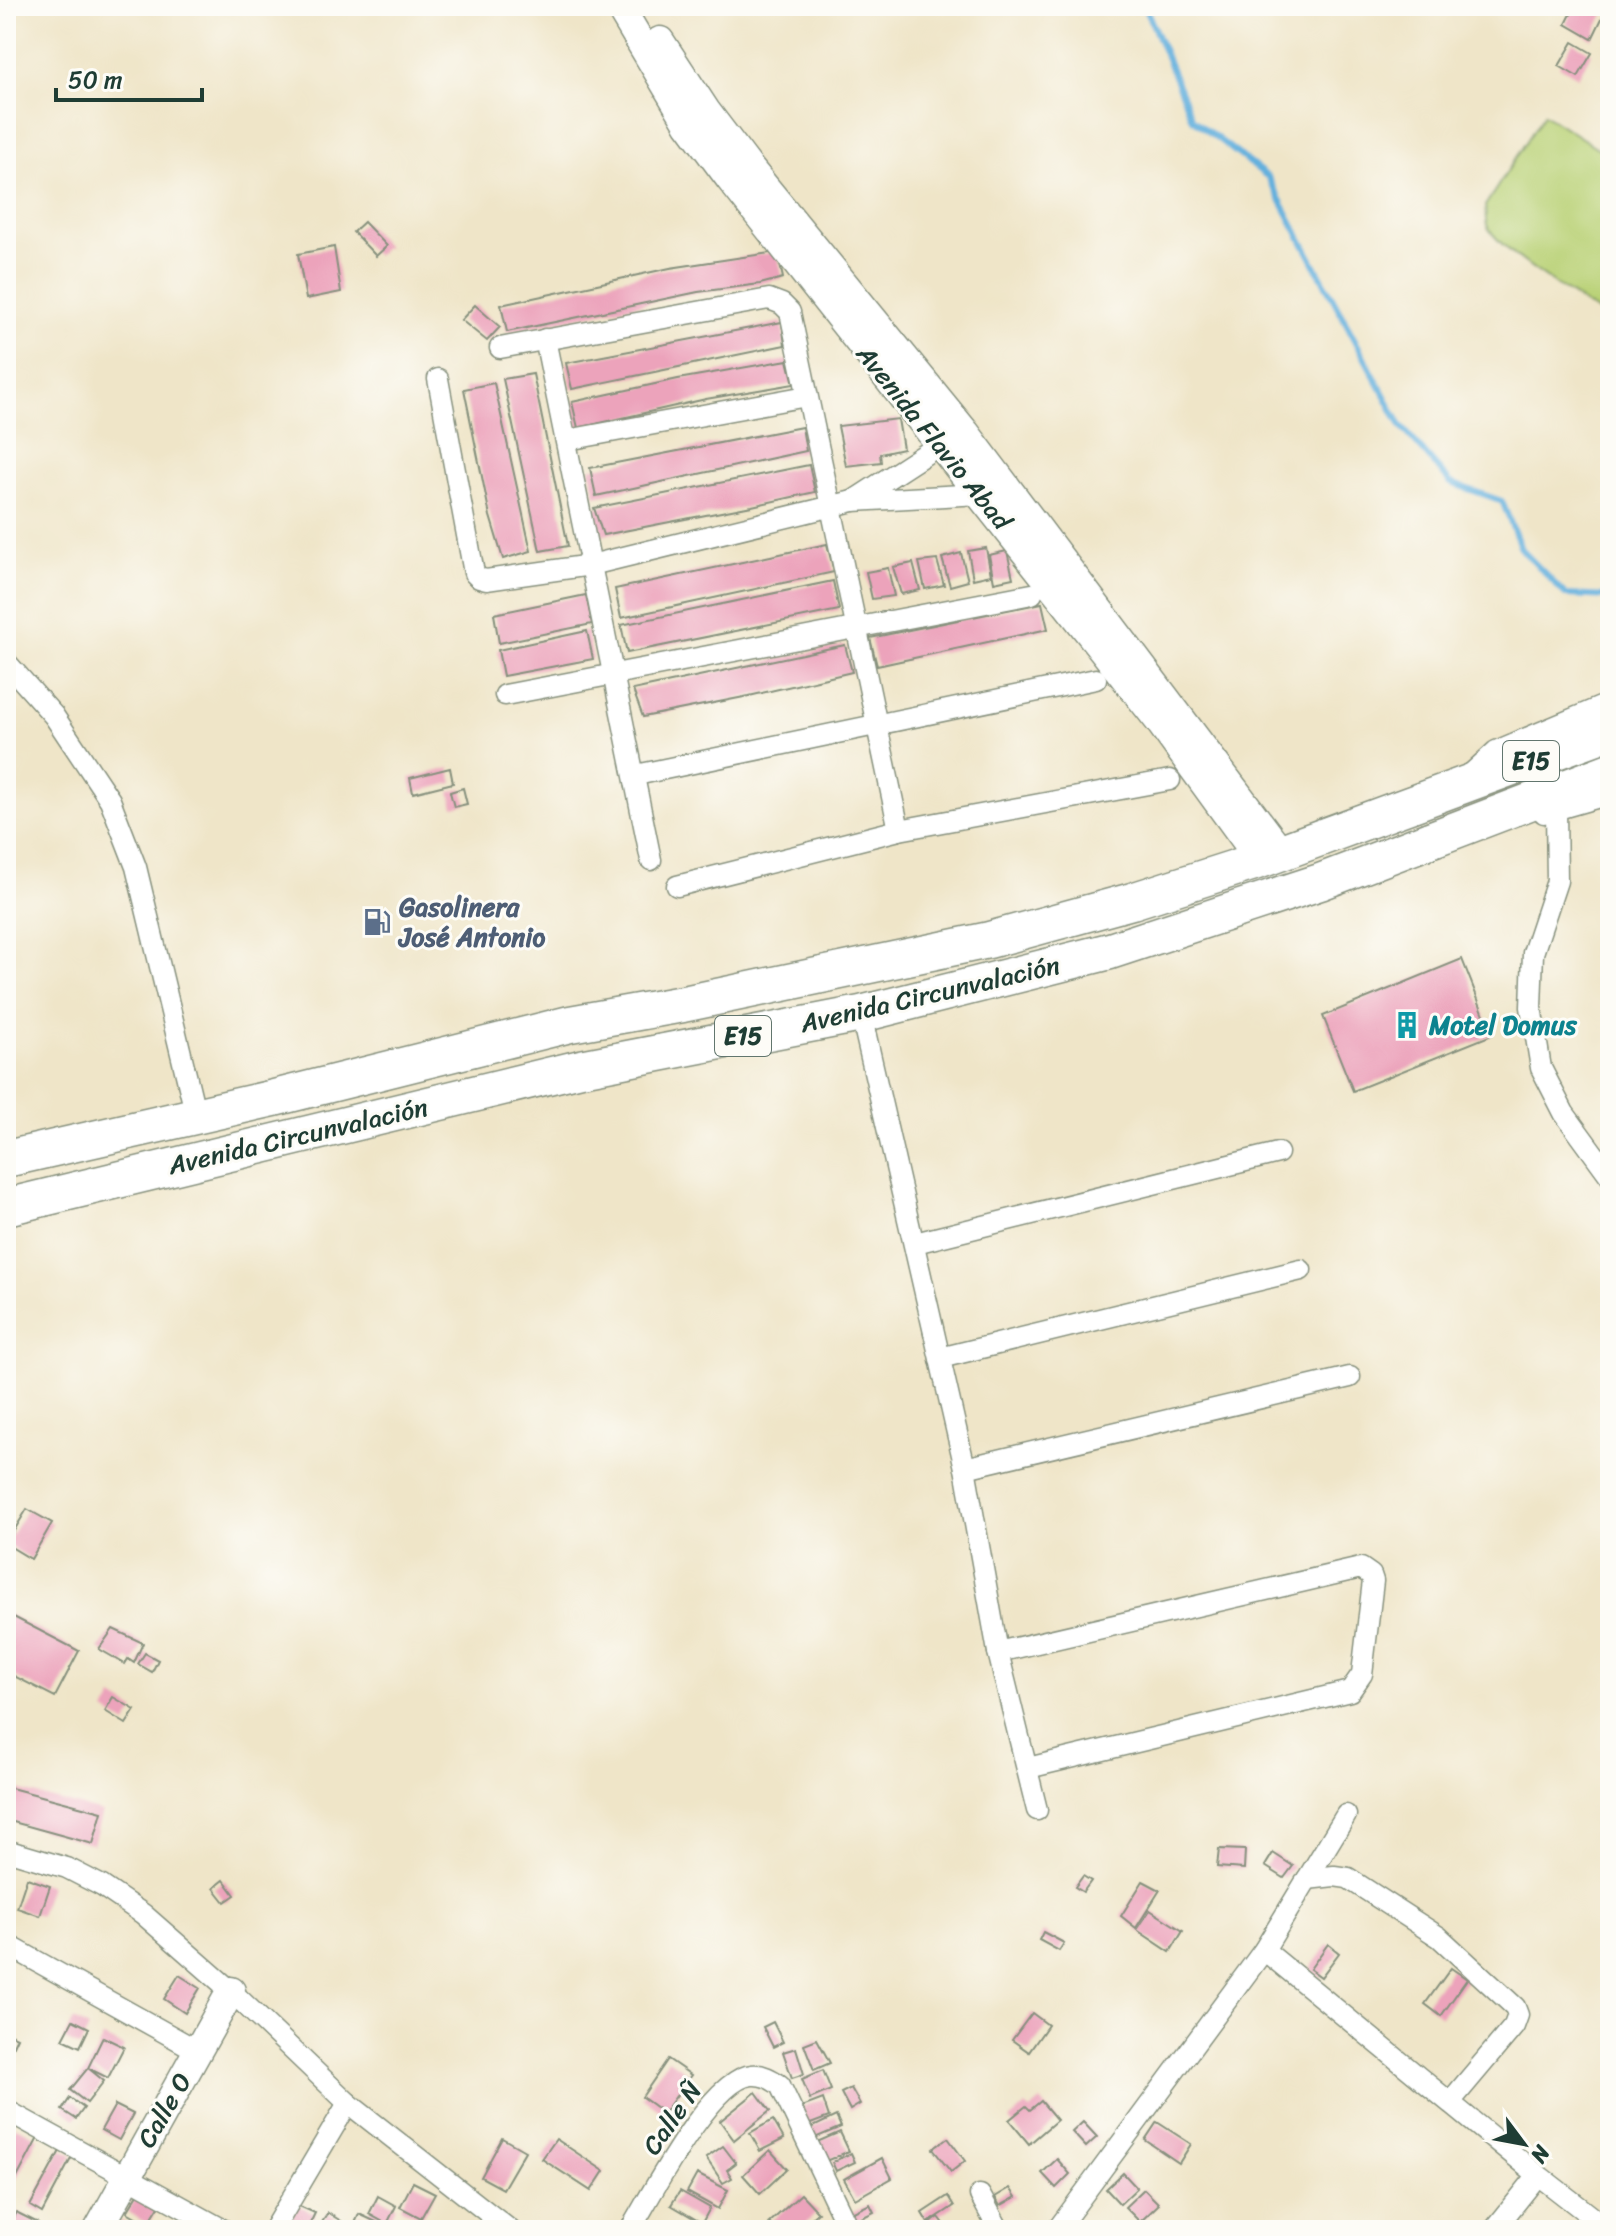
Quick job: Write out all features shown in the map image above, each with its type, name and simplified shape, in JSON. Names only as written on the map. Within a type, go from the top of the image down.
[{"type":"highway","name":"Avenida Circunvalación","points":[[6,1159],[274,1098],[570,1024],[683,1004],[989,940],[1132,901],[1271,856],[1610,731]]},
{"type":"highway","name":"Avenida Circunvalación","points":[[6,1207],[581,1068],[861,1014],[1110,951],[1279,897],[1610,771]]},
{"type":"highway","points":[[683,1004],[688,1046]]},
{"type":"highway","points":[[490,1044],[499,1089]]},
{"type":"highway","points":[[274,1098],[282,1139]]},
{"type":"street","name":"Avenida Flavio Abad","points":[[619,6],[689,124],[939,444],[992,488]]},
{"type":"street","name":"Avenida Flavio Abad","points":[[641,6],[672,61],[747,165],[965,432],[992,488],[1271,856]]},
{"type":"street","points":[[500,348],[769,299],[782,304],[790,312],[899,830]]},
{"type":"street","points":[[545,339],[651,860]]},
{"type":"street","points":[[438,379],[474,573],[486,580],[591,565],[853,501],[992,488]]},
{"type":"street","points":[[567,440],[807,396]]},
{"type":"street","points":[[853,501],[939,444],[965,432]]},
{"type":"street","points":[[505,695],[1032,594]]},
{"type":"street","points":[[6,662],[54,716],[110,800],[136,867],[196,1116]]},
{"type":"street","points":[[636,775],[1096,679]]},
{"type":"street","name":"Avenida Circunvalación","points":[[1452,791],[1496,751],[1610,703]]},
{"type":"street","points":[[677,886],[899,830],[1170,780]]},
{"type":"street","name":"Avenida Circunvalación","points":[[1468,825],[1556,810],[1610,794]]},
{"type":"street","points":[[1556,810],[1557,881],[1533,953],[1531,1007],[1541,1068],[1564,1113],[1610,1176]]},
{"type":"street","points":[[861,1014],[965,1468],[998,1652],[1037,1810]]},
{"type":"street","points":[[915,1243],[1278,1153]]},
{"type":"street","points":[[940,1358],[1301,1270]]},
{"type":"street","points":[[965,1468],[1350,1377]]},
{"type":"street","points":[[998,1652],[1361,1568],[1371,1575],[1373,1581],[1362,1674],[1350,1691],[1028,1768]]},
{"type":"street","points":[[1057,2230],[1264,1950],[1346,1815]]},
{"type":"street","points":[[6,1850],[67,1868],[102,1886],[143,1914],[231,1991],[348,2103],[510,2230]]},
{"type":"street","points":[[1307,1879],[1348,1878],[1439,1937],[1515,2007],[1518,2015],[1514,2026],[1450,2102]]},
{"type":"street","points":[[6,1944],[198,2051]]},
{"type":"street","points":[[1264,1950],[1609,2230]]},
{"type":"street","name":"Calle O","points":[[98,2230],[231,1991]]},
{"type":"street","name":"Calle Ñ","points":[[630,2230],[710,2102],[729,2085],[749,2075],[766,2076],[780,2085],[849,2230]]},
{"type":"street","points":[[273,2230],[348,2103]]},
{"type":"street","points":[[6,2110],[224,2230]]},
{"type":"street","points":[[1494,2230],[1538,2175]]},
{"type":"street","points":[[980,2195],[999,2230]]},
{"type":"green space","points":[[1544,114],[1610,156],[1610,320],[1524,262],[1494,236],[1487,225],[1485,206]]},
{"type":"building","points":[[1575,6],[1608,6],[1592,39],[1566,24]]},
{"type":"building","points":[[1573,42],[1592,53],[1578,77],[1559,66]]},
{"type":"building","points":[[364,222],[387,246],[376,256],[353,232]]},
{"type":"building","points":[[334,247],[341,292],[306,299],[298,254]]},
{"type":"building","points":[[777,252],[783,278],[698,292],[507,332],[501,305],[670,268]]},
{"type":"building","points":[[475,305],[500,327],[487,341],[461,320]]},
{"type":"building","points":[[782,322],[785,345],[572,389],[566,363]]},
{"type":"building","points":[[788,360],[794,384],[706,399],[578,428],[572,402]]},
{"type":"building","points":[[533,374],[568,546],[540,551],[503,379]]},
{"type":"building","points":[[494,383],[531,551],[503,559],[490,516],[464,389]]},
{"type":"building","points":[[898,419],[903,449],[880,454],[881,462],[846,466],[838,426]]},
{"type":"building","points":[[802,427],[806,451],[596,496],[590,468]]},
{"type":"building","points":[[809,465],[815,492],[752,506],[603,535],[594,508]]},
{"type":"building","points":[[827,544],[834,572],[621,618],[615,589]]},
{"type":"building","points":[[986,548],[991,575],[973,579],[968,551]]},
{"type":"building","points":[[1007,551],[1013,578],[994,582],[989,555]]},
{"type":"building","points":[[961,553],[968,581],[950,586],[942,558]]},
{"type":"building","points":[[937,560],[944,585],[925,589],[919,562]]},
{"type":"building","points":[[913,563],[920,590],[901,594],[893,567]]},
{"type":"building","points":[[888,568],[894,596],[872,599],[866,572]]},
{"type":"building","points":[[833,581],[839,610],[627,653],[621,625]]},
{"type":"building","points":[[586,595],[592,624],[499,643],[494,614]]},
{"type":"building","points":[[1042,603],[1048,629],[877,666],[870,638]]},
{"type":"building","points":[[587,631],[593,659],[503,676],[498,650]]},
{"type":"building","points":[[845,645],[852,672],[749,696],[643,717],[633,690]]},
{"type":"building","points":[[450,768],[453,783],[413,793],[410,778]]},
{"type":"building","points":[[463,788],[467,804],[454,807],[450,792]]},
{"type":"building","name":"Motel Domus","points":[[1462,959],[1492,1035],[1353,1091],[1323,1016]]},
{"type":"building","points":[[27,1509],[52,1523],[31,1559],[6,1544]]},
{"type":"building","points":[[6,1613],[79,1651],[55,1697],[6,1672]]},
{"type":"building","points":[[113,1629],[143,1643],[134,1663],[128,1659],[125,1664],[99,1649]]},
{"type":"building","points":[[145,1653],[158,1660],[152,1672],[138,1664]]},
{"type":"building","points":[[113,1697],[135,1710],[126,1724],[105,1711]]},
{"type":"building","points":[[11,1788],[102,1812],[93,1844],[6,1820]]},
{"type":"building","points":[[1219,1849],[1245,1850],[1244,1869],[1217,1867]]},
{"type":"building","points":[[1273,1853],[1293,1866],[1284,1878],[1265,1866]]},
{"type":"building","points":[[1083,1876],[1091,1881],[1083,1892],[1075,1887]]},
{"type":"building","points":[[27,1878],[50,1886],[40,1916],[17,1908]]},
{"type":"building","points":[[224,1880],[235,1895],[225,1902],[214,1888]]},
{"type":"building","points":[[1143,1881],[1160,1890],[1136,1928],[1121,1916]]},
{"type":"building","points":[[1150,1910],[1183,1931],[1170,1952],[1137,1930]]},
{"type":"building","points":[[1043,1932],[1064,1943],[1059,1951],[1039,1940]]},
{"type":"building","points":[[1328,1944],[1339,1953],[1321,1977],[1310,1969]]},
{"type":"building","points":[[1451,1968],[1467,1979],[1441,2016],[1425,2004]]},
{"type":"building","points":[[179,1975],[200,1988],[185,2013],[164,1999]]},
{"type":"building","points":[[1032,2013],[1048,2025],[1029,2052],[1012,2040]]},
{"type":"building","points":[[73,2020],[89,2028],[80,2047],[63,2039]]},
{"type":"building","points":[[773,2022],[783,2042],[773,2047],[763,2027]]},
{"type":"building","points":[[6,2032],[17,2037],[6,2061]]},
{"type":"building","points":[[103,2037],[124,2047],[108,2078],[88,2068]]},
{"type":"building","points":[[817,2039],[830,2063],[814,2070],[804,2044]]},
{"type":"building","points":[[796,2048],[804,2074],[792,2078],[783,2052]]},
{"type":"building","points":[[668,2059],[691,2075],[664,2113],[642,2097]]},
{"type":"building","points":[[88,2068],[104,2081],[87,2103],[70,2090]]},
{"type":"building","points":[[823,2070],[831,2090],[810,2099],[802,2079]]},
{"type":"building","points":[[851,2088],[860,2104],[850,2110],[841,2093]]},
{"type":"building","points":[[756,2092],[770,2111],[734,2140],[720,2121]]},
{"type":"building","points":[[70,2098],[84,2108],[76,2119],[62,2110]]},
{"type":"building","points":[[823,2099],[829,2117],[808,2125],[802,2107]]},
{"type":"building","points":[[1041,2101],[1057,2120],[1029,2144],[1009,2120],[1026,2106],[1030,2110]]},
{"type":"building","points":[[115,2105],[133,2114],[119,2140],[101,2130]]},
{"type":"building","points":[[836,2116],[841,2127],[815,2138],[811,2128]]},
{"type":"building","points":[[773,2120],[784,2139],[760,2151],[750,2133]]},
{"type":"building","points":[[1083,2122],[1097,2137],[1086,2147],[1072,2132]]},
{"type":"building","points":[[1157,2122],[1191,2144],[1179,2163],[1145,2140]]},
{"type":"building","points":[[16,2126],[38,2138],[10,2191],[6,2189],[6,2145]]},
{"type":"building","points":[[840,2132],[849,2151],[826,2161],[817,2142]]},
{"type":"building","points":[[502,2138],[525,2151],[503,2189],[481,2177]]},
{"type":"building","points":[[948,2138],[965,2161],[951,2172],[933,2149]]},
{"type":"building","points":[[556,2139],[604,2171],[591,2191],[542,2159]]},
{"type":"building","points":[[723,2146],[736,2163],[727,2170],[732,2178],[723,2183],[706,2158]]},
{"type":"building","points":[[61,2149],[73,2155],[42,2213],[30,2206]]},
{"type":"building","points":[[770,2150],[787,2169],[760,2194],[743,2175]]},
{"type":"building","points":[[851,2153],[855,2162],[836,2171],[832,2162]]},
{"type":"building","points":[[882,2158],[892,2178],[855,2199],[844,2179]]},
{"type":"building","points":[[1057,2159],[1070,2174],[1056,2188],[1042,2173]]},
{"type":"building","points":[[1123,2173],[1137,2188],[1120,2204],[1106,2189]]},
{"type":"building","points":[[697,2174],[728,2190],[718,2209],[687,2192]]},
{"type":"building","points":[[413,2182],[435,2193],[421,2218],[400,2207]]},
{"type":"building","points":[[1010,2188],[1016,2197],[1000,2206],[995,2197]]},
{"type":"building","points":[[1144,2189],[1159,2204],[1140,2222],[1125,2207]]},
{"type":"building","points":[[680,2191],[710,2208],[702,2223],[671,2205]]},
{"type":"building","points":[[138,2194],[159,2206],[148,2224],[127,2212]]},
{"type":"building","points":[[801,2194],[818,2212],[799,2230],[775,2230],[769,2223]]},
{"type":"building","points":[[378,2196],[396,2206],[387,2224],[369,2214]]},
{"type":"building","points":[[948,2196],[954,2206],[928,2223],[922,2213]]},
{"type":"building","points":[[870,2204],[874,2212],[851,2223],[847,2215]]},
{"type":"building","points":[[297,2205],[315,2213],[307,2230],[287,2228]]},
{"type":"building","points":[[16,2212],[38,2223],[34,2230],[6,2230]]},
{"type":"building","points":[[328,2213],[346,2224],[342,2230],[317,2230]]},
{"type":"building","points":[[359,2214],[385,2226],[383,2230],[352,2230]]},
{"type":"building","points":[[939,2217],[949,2230],[922,2230]]},
{"type":"building","points":[[121,2221],[138,2230],[116,2230]]},
{"type":"waterway","points":[[1145,6],[1192,119],[1268,177],[1401,426],[1451,483],[1502,501],[1521,549],[1566,595],[1610,597]]},
{"type":"place","name":"Gasolinera José Antonio","points":[[377,922]]},
{"type":"place","name":"Motel Domus","points":[[1407,1025]]}]
